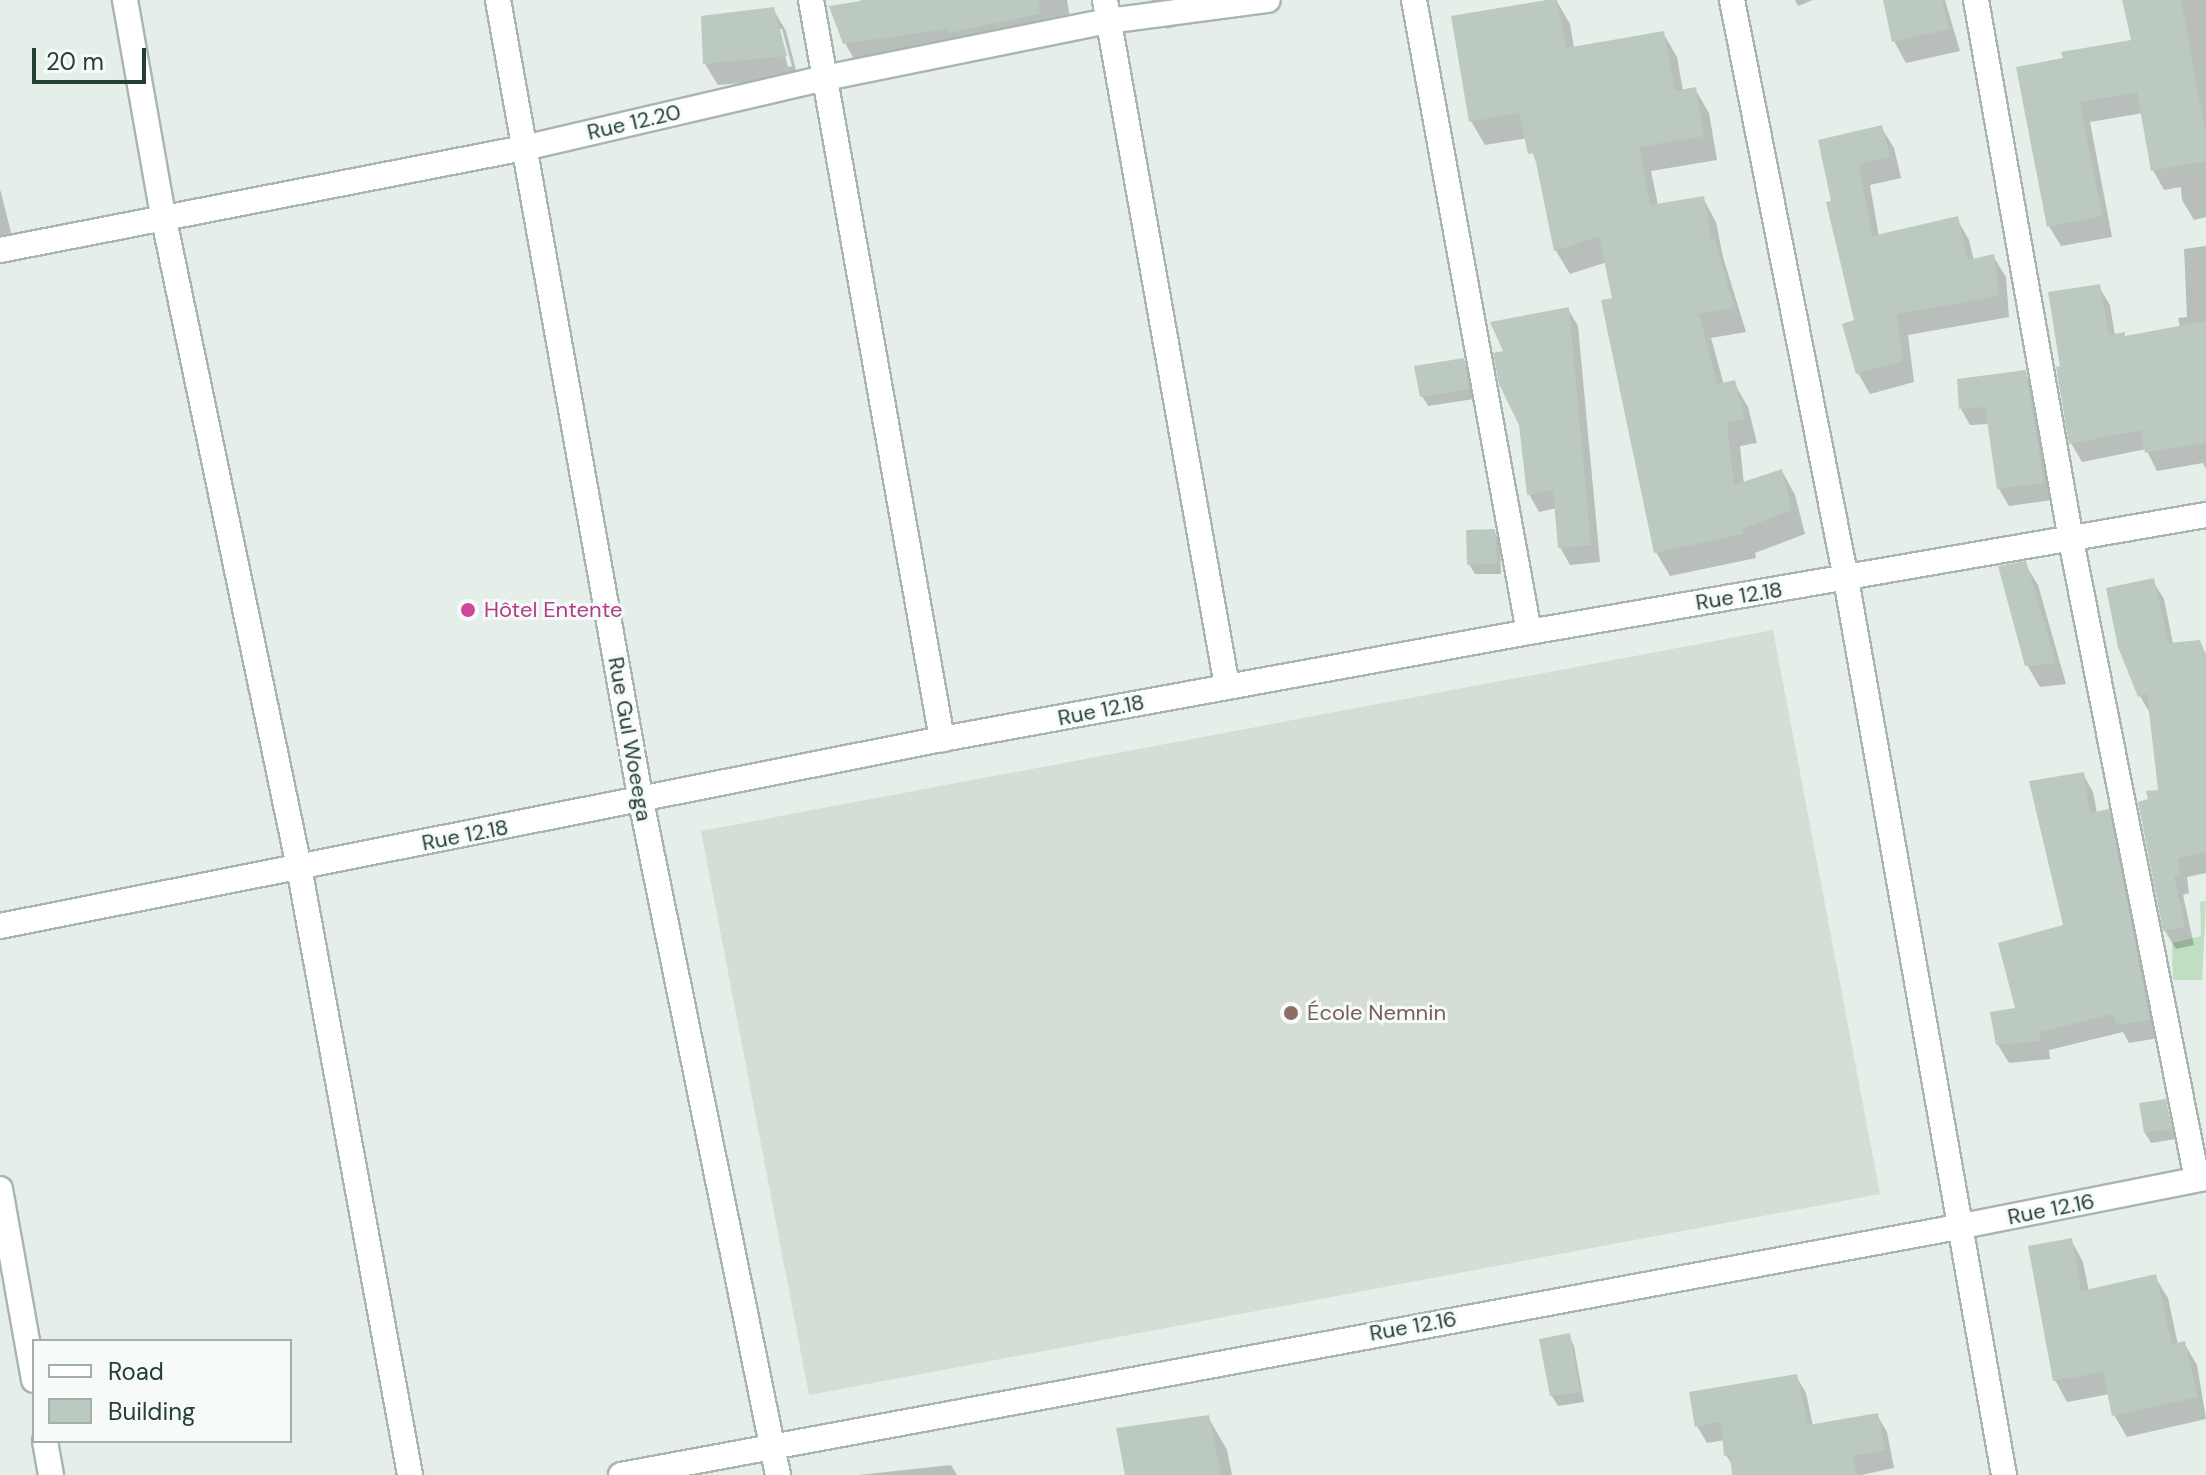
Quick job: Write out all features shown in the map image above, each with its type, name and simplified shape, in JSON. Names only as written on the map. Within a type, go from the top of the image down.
[{"type":"street","points":[[125,0],[163,215],[299,867],[410,1475]]},
{"type":"street","name":"Rue Gul Woeega","points":[[498,0],[641,801],[778,1475]]},
{"type":"street","points":[[811,0],[942,739]]},
{"type":"street","name":"Rue 12.20","points":[[0,250],[163,215],[524,148],[1106,10],[1268,0]]},
{"type":"street","points":[[1414,0],[1529,632]]},
{"type":"street","points":[[1732,0],[1846,579],[2004,1475]]},
{"type":"street","points":[[1976,0],[2071,540],[2202,1179]]},
{"type":"street","points":[[1106,10],[1227,686]]},
{"type":"street","name":"Rue 12.18","points":[[0,926],[942,739],[1529,632],[2206,515]]},
{"type":"street","name":"Rue 12.16","points":[[621,1475],[2202,1179]]},
{"type":"street","points":[[0,1189],[32,1369]]},
{"type":"street","points":[[45,1443],[51,1475]]},
{"type":"shaded area","name":"École Nemnin","points":[[1773,630],[1880,1194],[809,1395],[701,831]]},
{"type":"green space","points":[[2206,901],[2202,980],[2173,980],[2172,943],[2201,936],[2200,902]]},
{"type":"building","points":[[867,0],[1039,0],[1040,14],[948,33],[948,29],[843,44],[829,6]]},
{"type":"building","points":[[1557,0],[1566,48],[1664,31],[1675,91],[1696,87],[1704,136],[1639,147],[1650,205],[1704,196],[1711,239],[1715,239],[1734,308],[1699,314],[1717,384],[1735,380],[1745,419],[1727,422],[1734,485],[1782,469],[1792,510],[1742,529],[1743,534],[1654,553],[1601,300],[1612,298],[1599,236],[1554,251],[1534,153],[1528,154],[1519,113],[1469,122],[1451,16]]},
{"type":"building","points":[[1883,0],[1942,0],[1949,29],[1892,42]]},
{"type":"building","points":[[2122,0],[2181,0],[2206,135],[2206,161],[2151,171],[2137,92],[2080,102],[2102,216],[2047,227],[2016,67],[2063,58],[2061,52],[2131,40]]},
{"type":"building","points":[[774,7],[787,56],[703,64],[701,16]]},
{"type":"building","points":[[1882,125],[1890,157],[1859,164],[1872,236],[1958,216],[1968,260],[1994,254],[1999,296],[1897,314],[1903,361],[1856,374],[1842,324],[1854,320],[1826,202],[1831,201],[1818,140]]},
{"type":"building","points":[[2100,284],[2109,335],[2125,332],[2125,336],[2206,321],[2206,443],[2145,453],[2141,430],[2069,444],[2048,292]]},
{"type":"building","points":[[1569,307],[1591,545],[1558,548],[1553,490],[1527,495],[1519,425],[1499,384],[1493,353],[1503,351],[1490,322]]},
{"type":"building","points":[[1464,358],[1469,389],[1420,397],[1414,366]]},
{"type":"building","points":[[2026,370],[2044,483],[1997,489],[1985,407],[1959,409],[1957,379]]},
{"type":"building","points":[[1495,529],[1497,564],[1467,565],[1466,530]]},
{"type":"building","points":[[2026,561],[2056,663],[2025,666],[1998,566]]},
{"type":"building","points":[[2154,578],[2168,643],[2200,640],[2206,656],[2206,852],[2178,858],[2180,874],[2174,876],[2185,927],[2163,931],[2138,802],[2148,799],[2146,791],[2158,790],[2147,694],[2138,697],[2118,647],[2106,588]]},
{"type":"building","points":[[2084,772],[2090,813],[2109,809],[2150,1020],[2117,1025],[2113,1014],[2040,1032],[2041,1041],[1996,1045],[1990,1012],[2015,1008],[1998,943],[2063,925],[2029,781]]},
{"type":"building","points":[[2166,1099],[2172,1129],[2144,1133],[2139,1103]]},
{"type":"building","points":[[2072,1238],[2081,1291],[2156,1274],[2172,1344],[2185,1341],[2198,1397],[2112,1416],[2103,1372],[2053,1381],[2028,1246]]},
{"type":"building","points":[[1570,1333],[1580,1392],[1550,1396],[1539,1339]]},
{"type":"building","points":[[1797,1374],[1808,1425],[1878,1413],[1885,1450],[1852,1456],[1857,1475],[1732,1475],[1730,1455],[1724,1456],[1721,1422],[1695,1427],[1689,1392]]},
{"type":"building","points":[[1209,1415],[1221,1475],[1125,1475],[1116,1428]]},
{"type":"place","name":"Hôtel Entente","points":[[468,610]]},
{"type":"place","name":"École Nemnin","points":[[1291,1013]]}]
